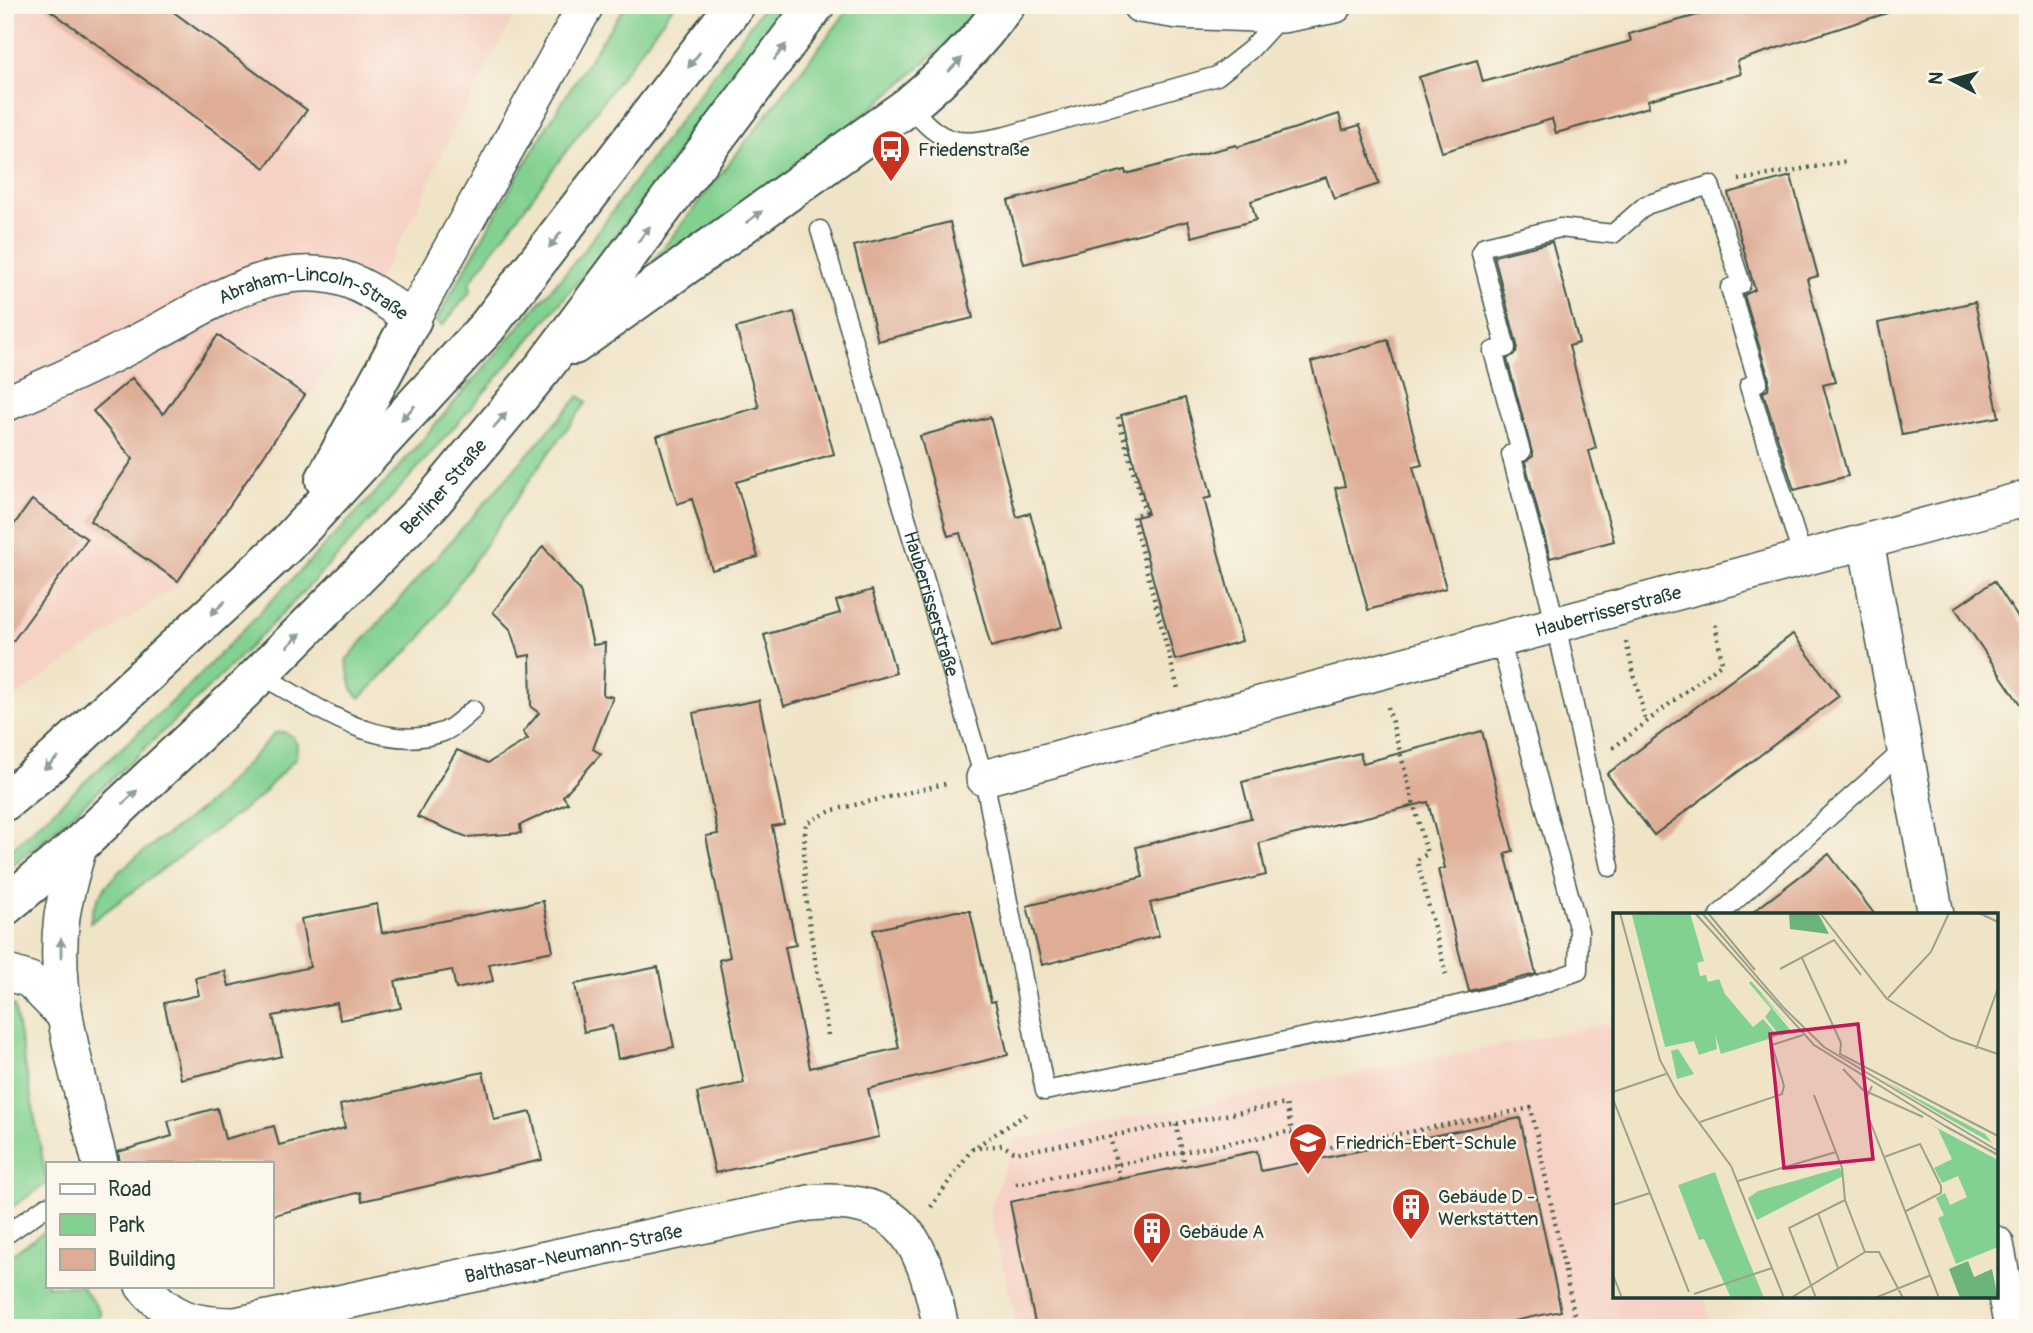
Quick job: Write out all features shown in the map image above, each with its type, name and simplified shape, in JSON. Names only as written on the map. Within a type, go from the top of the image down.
[{"type":"main road","points":[[5,802],[286,545],[486,327],[735,5]]},
{"type":"main road","name":"Berliner Straße","points":[[5,906],[80,844],[259,674],[431,503],[544,367],[815,5]]},
{"type":"main road","points":[[544,367],[911,105],[953,68],[984,35],[1005,5]]},
{"type":"main road","points":[[286,545],[356,427],[412,319]]},
{"type":"street","name":"Abraham-Lincoln-Straße","points":[[5,404],[144,340],[247,284],[289,274],[332,276],[359,284],[412,319],[586,5]]},
{"type":"street","points":[[1140,5],[1178,11],[1282,15],[1335,5]]},
{"type":"street","name":"Hauberrisserstraße","points":[[984,778],[2028,498]]},
{"type":"street","points":[[1866,542],[1936,913]]},
{"type":"street","points":[[80,844],[62,919],[65,1016],[100,1162]]},
{"type":"street","points":[[5,972],[30,980],[65,1016]]},
{"type":"street","name":"Balthasar-Neumann-Straße","points":[[145,1288],[176,1317],[208,1325],[235,1325],[809,1203],[858,1203],[895,1222],[910,1236],[927,1266],[941,1328]]},
{"type":"street","points":[[1998,1254],[2012,1328]]},
{"type":"lane","points":[[911,105],[923,123],[937,135],[954,142],[974,143],[1006,136],[1217,76],[1250,50],[1282,15]]},
{"type":"lane","points":[[1610,867],[1556,625],[1511,454],[1521,452],[1493,351],[1506,348],[1481,253],[1485,246],[1560,228],[1614,234],[1646,205],[1710,185],[1741,284],[1730,288],[1758,382],[1749,386],[1803,559]]},
{"type":"lane","name":"Hauberrisserstraße","points":[[820,230],[984,778]]},
{"type":"lane","points":[[984,778],[1045,1091],[1526,989],[1578,971],[1579,931],[1500,640]]},
{"type":"lane","points":[[259,674],[346,721],[382,736],[409,740],[445,731],[473,710]]},
{"type":"lane","points":[[1721,913],[1905,749]]},
{"type":"lane","points":[[5,1235],[46,1207]]},
{"type":"path","points":[[1710,185],[1848,161]]},
{"type":"path","points":[[1118,417],[1145,513],[1133,516],[1133,519],[1187,724]]},
{"type":"path","points":[[1588,768],[1722,663],[1709,584]]},
{"type":"path","points":[[1618,608],[1646,723]]},
{"type":"path","points":[[1379,672],[1427,854],[1417,860],[1454,1006]]},
{"type":"path","points":[[828,1035],[807,904],[803,856],[806,823],[816,816],[846,807],[938,785],[984,778]]},
{"type":"path","points":[[910,1236],[972,1149],[1024,1117],[1045,1091]]},
{"type":"path","points":[[972,1149],[1002,1145],[1016,1153],[1286,1104],[1297,1154],[1531,1108],[1577,1328]]},
{"type":"path","points":[[1175,1124],[1185,1166]]},
{"type":"path","points":[[1016,1184],[1292,1132]]},
{"type":"path","points":[[1110,1136],[1120,1179]]},
{"type":"shaded area","points":[[5,5],[520,5],[446,145],[416,212],[328,370],[178,585],[5,704]]},
{"type":"shaded area","name":"Friedrich-Ebert-Schule","points":[[1613,1023],[1613,1298],[1704,1298],[1711,1328],[1018,1328],[990,1212],[1013,1141]]},
{"type":"green space","points":[[626,5],[674,5],[470,282],[471,291],[442,326],[436,321],[504,200],[575,82]]},
{"type":"green space","points":[[765,5],[786,5],[611,240],[450,432],[309,586],[236,661],[84,804],[5,872],[5,855],[187,688],[387,481],[578,258]]},
{"type":"green space","points":[[852,5],[967,5],[974,15],[936,53],[854,123],[769,188],[637,282]]},
{"type":"green space","points":[[579,396],[587,402],[542,462],[421,638],[360,698],[352,689],[346,660]]},
{"type":"green space","points":[[284,732],[293,737],[297,745],[296,758],[257,799],[90,923],[95,904],[105,887],[120,871],[208,803],[275,733]]},
{"type":"green space","points":[[14,1005],[46,1184],[5,1212],[5,1008]]},
{"type":"green space","points":[[46,1231],[46,1288],[83,1288],[100,1311],[98,1328],[5,1328],[5,1259]]},
{"type":"building","points":[[43,5],[164,5],[307,110],[265,168]]},
{"type":"building","points":[[1734,5],[1889,5],[1890,12],[1737,61],[1741,74],[1648,100],[1649,107],[1556,133],[1552,119],[1442,152],[1419,77],[1477,60],[1483,82],[1631,41],[1629,34]]},
{"type":"building","points":[[1339,114],[1343,130],[1360,125],[1379,184],[1334,199],[1326,177],[1251,201],[1256,220],[1192,237],[1188,221],[1024,264],[1008,201],[1125,170],[1126,174],[1236,145],[1237,147]]},
{"type":"building","points":[[1791,176],[1818,276],[1807,279],[1835,382],[1823,385],[1848,476],[1794,490],[1763,392],[1768,390],[1769,379],[1744,295],[1755,290],[1728,193]]},
{"type":"building","points":[[950,222],[973,318],[878,341],[854,246]]},
{"type":"building","points":[[1552,242],[1579,343],[1569,346],[1596,448],[1589,451],[1614,541],[1550,558],[1525,462],[1533,456],[1507,359],[1516,353],[1517,345],[1494,256]]},
{"type":"building","points":[[1975,302],[1999,417],[1902,435],[1878,323]]},
{"type":"building","points":[[794,312],[834,454],[736,482],[758,557],[712,570],[692,499],[677,504],[657,436],[759,407],[736,328]]},
{"type":"building","points":[[218,335],[305,395],[178,581],[90,521],[133,459],[93,411],[132,378],[163,414]]},
{"type":"building","points":[[1388,340],[1422,465],[1413,467],[1446,588],[1368,610],[1335,488],[1345,486],[1311,362]]},
{"type":"building","points":[[1185,398],[1212,497],[1204,499],[1242,641],[1175,660],[1136,517],[1148,514],[1121,415]]},
{"type":"building","points":[[990,417],[1017,517],[1030,513],[1062,627],[991,647],[960,533],[948,536],[920,436]]},
{"type":"building","points":[[32,500],[87,539],[5,652],[5,537]]},
{"type":"building","points":[[543,546],[580,591],[593,645],[605,643],[603,695],[613,697],[593,749],[601,754],[563,796],[568,803],[520,825],[521,833],[467,837],[417,817],[457,750],[488,763],[528,739],[523,732],[539,713],[531,707],[530,655],[519,657],[510,629],[493,612]]},
{"type":"building","points":[[1994,581],[2028,633],[2028,716],[1955,608]]},
{"type":"building","points":[[872,590],[896,673],[784,706],[764,635],[840,613],[836,601]]},
{"type":"building","points":[[1793,634],[1839,696],[1654,835],[1607,774]]},
{"type":"building","points":[[759,700],[784,824],[772,826],[796,945],[785,947],[810,1068],[899,1048],[873,930],[956,911],[970,911],[991,1002],[995,1001],[1008,1055],[868,1089],[879,1137],[715,1173],[697,1093],[744,1083],[719,960],[730,957],[706,836],[718,834],[693,713]]},
{"type":"building","points":[[1482,731],[1513,851],[1505,853],[1536,974],[1469,991],[1438,870],[1445,868],[1428,802],[1259,843],[1266,875],[1150,903],[1159,936],[1042,965],[1027,906],[1143,877],[1136,847],[1251,818],[1242,782],[1360,753],[1363,763]]},
{"type":"building","points":[[1829,854],[1873,913],[1752,913]]},
{"type":"building","points":[[543,901],[553,951],[489,964],[493,981],[456,989],[452,970],[395,981],[401,1008],[340,1020],[337,1003],[273,1016],[282,1056],[181,1079],[164,1003],[199,995],[195,978],[225,971],[229,986],[310,967],[301,919],[377,904],[382,933]]},
{"type":"building","points":[[658,967],[674,1047],[618,1059],[612,1026],[584,1032],[575,984]]},
{"type":"building","points":[[483,1072],[494,1120],[531,1112],[542,1160],[362,1201],[360,1192],[273,1215],[273,1162],[120,1162],[118,1152],[172,1136],[168,1121],[217,1108],[225,1139],[274,1126],[279,1145],[345,1128],[340,1105]]},
{"type":"building","points":[[1520,1118],[1561,1311],[1481,1328],[1036,1328],[1010,1202],[1257,1151],[1261,1171]]},
{"type":"place","name":"Friedenstraße","points":[[891,183]]},
{"type":"place","name":"Friedrich-Ebert-Schule","points":[[1308,1176]]},
{"type":"place","name":"Gebäude D - Werkstätten","points":[[1411,1241]]},
{"type":"place","name":"Gebäude A","points":[[1152,1265]]}]
